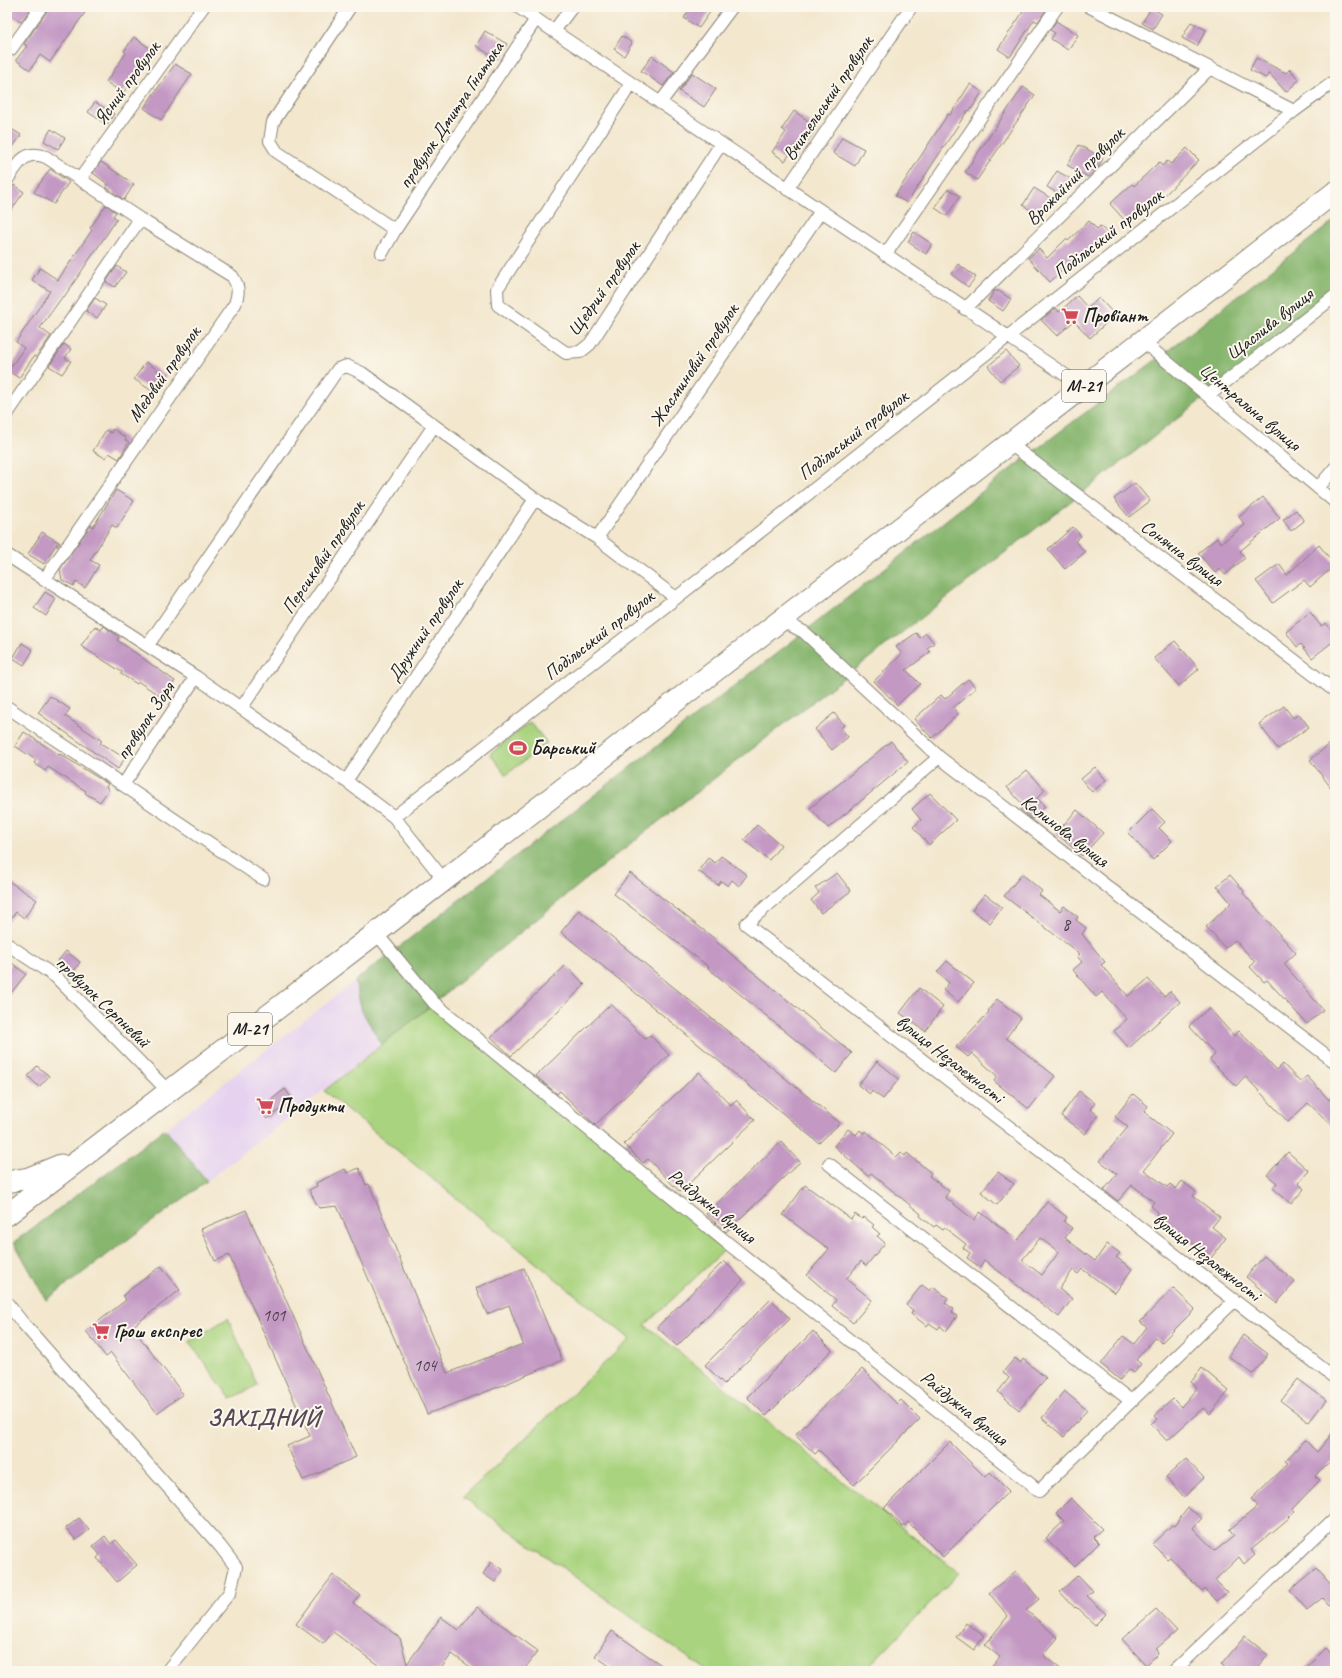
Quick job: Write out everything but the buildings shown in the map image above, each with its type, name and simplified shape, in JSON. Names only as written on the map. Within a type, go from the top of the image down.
[{"type":"highway","name":"М-21","points":[[7,1215],[376,933],[1083,387],[1141,340],[1335,192]]},
{"type":"highway","points":[[7,1182],[29,1178],[89,1153]]},
{"type":"street","points":[[11,49],[41,7]]},
{"type":"street","name":"Ясний провулок","points":[[80,179],[203,7]]},
{"type":"street","points":[[350,7],[273,122],[270,141],[277,152],[395,230]]},
{"type":"street","points":[[518,7],[1083,387]]},
{"type":"street","points":[[554,31],[572,7]]},
{"type":"street","points":[[660,103],[732,7]]},
{"type":"street","name":"Вчительський провулок","points":[[787,189],[912,7]]},
{"type":"street","points":[[885,255],[1057,7]]},
{"type":"street","points":[[1090,7],[1294,110]]},
{"type":"street","name":"провулок Дмитра Гнатюка","points":[[382,253],[395,230],[536,19]]},
{"type":"street","name":"Врожайний провулок","points":[[965,309],[1210,68]]},
{"type":"street","name":"Подільський провулок","points":[[394,817],[676,598],[1294,110],[1335,81]]},
{"type":"street","name":"Щедрий провулок","points":[[631,84],[497,289],[498,305],[566,352],[580,352],[590,344],[721,144]]},
{"type":"street","name":"Медовий провулок","points":[[7,180],[20,161],[32,154],[39,154],[46,157],[140,219],[232,276],[238,287],[238,295],[235,304],[44,580]]},
{"type":"street","name":"Жасминовий провулок","points":[[597,538],[821,211]]},
{"type":"street","points":[[7,414],[140,219]]},
{"type":"street","name":"Щаслива вулиця","points":[[1209,395],[1335,296]]},
{"type":"street","name":"Центральна вулиця","points":[[1141,340],[1209,395],[1335,502]]},
{"type":"street","points":[[148,644],[338,369],[347,366],[362,373],[433,427],[535,499],[597,538],[676,598]]},
{"type":"street","name":"Персиковий провулок","points":[[242,707],[433,427]]},
{"type":"street","name":"Сонячна вулиця","points":[[1009,443],[1335,691]]},
{"type":"street","points":[[1318,488],[1335,468]]},
{"type":"street","name":"Дружний провулок","points":[[346,781],[535,499]]},
{"type":"street","points":[[7,555],[44,580],[148,644],[242,707],[346,781],[394,817],[444,880]]},
{"type":"street","name":"Калинова вулиця","points":[[780,620],[804,632],[939,757],[1335,1062]]},
{"type":"street","name":"провулок Зоря","points":[[123,785],[196,677]]},
{"type":"street","points":[[7,707],[263,880]]},
{"type":"street","name":"вулиця Незалежності","points":[[939,757],[746,924],[1335,1378]]},
{"type":"street","name":"Райдужна вулиця","points":[[376,933],[434,1003],[730,1245],[1040,1491],[1131,1401]]},
{"type":"street","name":"провулок Серпневий","points":[[7,944],[56,977],[168,1092]]},
{"type":"street","points":[[829,1164],[1131,1401],[1234,1301]]},
{"type":"street","points":[[7,1303],[22,1322],[220,1546],[236,1568],[230,1592],[167,1671]]},
{"type":"street","points":[[1174,1671],[1335,1518]]},
{"type":"shaded area","points":[[355,981],[362,1011],[382,1045],[207,1181],[165,1129]]},
{"type":"green space","points":[[1335,220],[1335,296],[621,851],[382,1045],[362,1011],[355,981],[804,632],[1026,457],[1161,356]]},
{"type":"green space","name":"Барський","points":[[530,722],[547,743],[506,775],[490,754]]},
{"type":"green space","points":[[434,1003],[730,1245],[645,1325],[959,1573],[864,1671],[707,1671],[463,1497],[630,1339],[324,1091]]},
{"type":"green space","points":[[165,1129],[207,1181],[46,1300],[14,1242]]},
{"type":"green space","points":[[228,1318],[257,1385],[231,1399],[189,1342]]},
{"type":"place","name":"Провіант","points":[[1070,316]]},
{"type":"place","name":"Барський","points":[[518,748]]},
{"type":"place","name":"Продукти","points":[[265,1106]]},
{"type":"place","name":"Грош експрес","points":[[101,1331]]},
{"type":"district","name":"ЗАХІДНИЙ","points":[[264,1417]]}]
